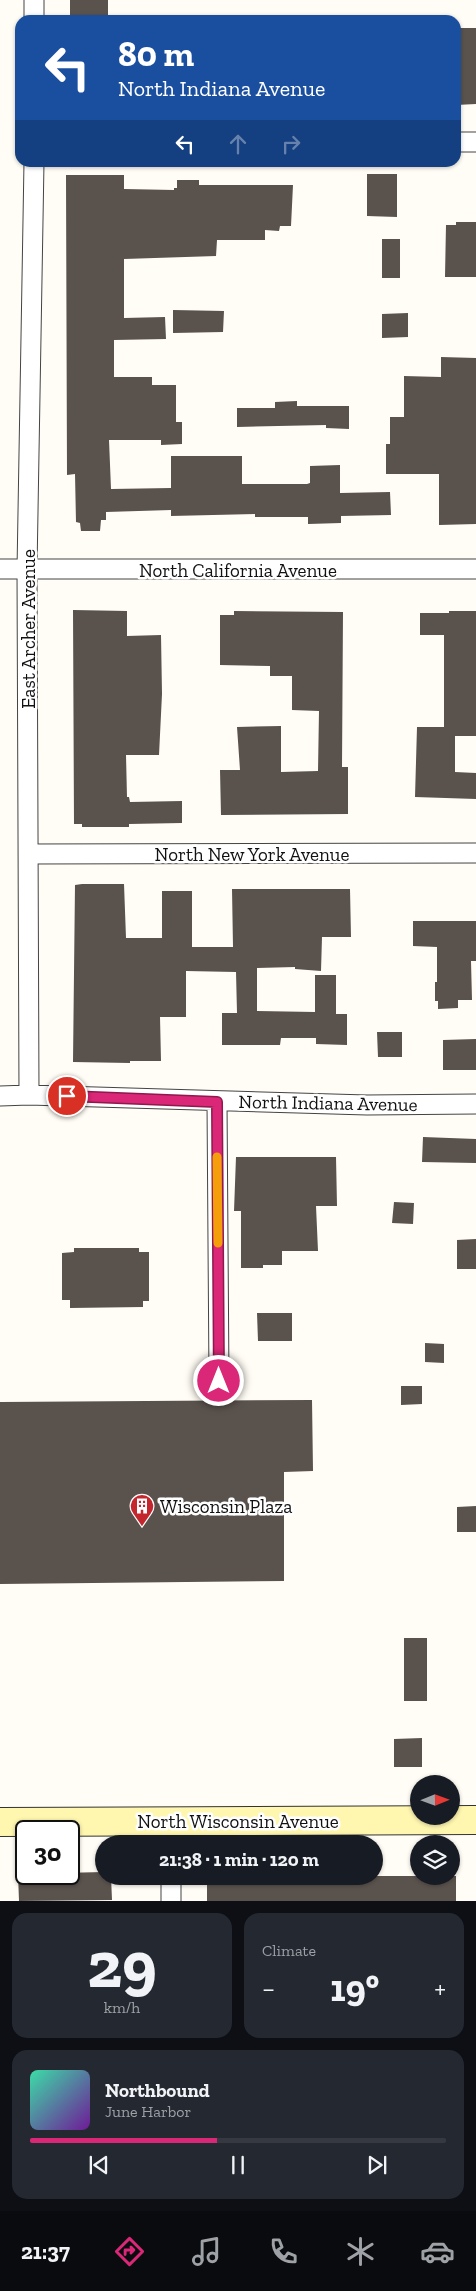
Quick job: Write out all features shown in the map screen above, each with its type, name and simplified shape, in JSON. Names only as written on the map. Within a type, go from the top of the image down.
[{"type":"street","points":[[34,0],[34,15]]},
{"type":"street","points":[[461,142],[476,142]]},
{"type":"street","name":"East Archer Avenue","points":[[29,1095],[27,570],[34,167]]},
{"type":"street","name":"North California Avenue","points":[[0,569],[476,569]]},
{"type":"street","name":"North New York Avenue","points":[[28,854],[476,853]]},
{"type":"street","name":"North Indiana Avenue","points":[[0,1096],[29,1095],[385,1106],[476,1104]]},
{"type":"street","points":[[217,1102],[219,1381]]},
{"type":"street","name":"North Wisconsin Avenue","points":[[0,1822],[170,1833],[476,1820]]},
{"type":"street","points":[[171,1885],[171,1901]]},
{"type":"building","points":[[70,0],[108,0],[108,15],[70,15]]},
{"type":"building","points":[[461,28],[476,28],[476,104],[461,105]]},
{"type":"building","points":[[367,174],[397,174],[397,217],[367,216]]},
{"type":"building","points":[[66,175],[124,175],[124,189],[174,190],[174,188],[177,188],[177,180],[199,180],[199,185],[293,185],[291,226],[280,226],[279,231],[265,230],[265,240],[217,240],[216,256],[124,259],[124,318],[165,317],[166,339],[114,340],[114,377],[152,377],[152,385],[176,385],[176,422],[182,422],[182,444],[161,445],[161,440],[109,440],[111,489],[171,488],[171,456],[242,456],[242,484],[307,484],[310,483],[310,466],[340,465],[340,493],[390,492],[391,515],[341,516],[341,523],[308,524],[308,517],[255,517],[255,514],[171,516],[171,510],[106,512],[106,520],[101,520],[100,531],[81,531],[80,523],[76,522],[75,474],[67,475]]},
{"type":"building","points":[[456,222],[476,222],[476,277],[445,277],[446,225],[456,225]]},
{"type":"building","points":[[382,239],[400,239],[400,278],[382,278]]},
{"type":"building","points":[[173,310],[224,311],[223,332],[173,333]]},
{"type":"building","points":[[408,313],[408,337],[382,338],[382,314]]},
{"type":"building","points":[[441,357],[476,358],[476,524],[439,525],[439,474],[386,474],[386,444],[390,444],[390,417],[404,417],[404,376],[441,377]]},
{"type":"building","points":[[297,401],[297,406],[349,406],[349,429],[326,428],[326,425],[237,427],[237,408],[275,408],[275,402]]},
{"type":"building","points":[[73,610],[127,611],[127,636],[161,635],[162,694],[159,755],[126,755],[127,797],[129,797],[130,802],[182,801],[182,823],[129,824],[129,827],[82,827],[82,824],[74,824]]},
{"type":"building","points":[[234,611],[343,612],[342,767],[348,767],[348,814],[221,815],[220,770],[240,770],[237,727],[281,726],[281,772],[318,771],[319,711],[292,710],[292,676],[270,676],[270,666],[220,665],[220,615],[234,615]]},
{"type":"building","points":[[449,611],[476,611],[476,736],[455,736],[455,772],[476,773],[476,799],[415,797],[417,727],[444,727],[444,635],[420,635],[420,613],[449,613]]},
{"type":"building","points":[[124,884],[126,938],[162,938],[162,891],[192,891],[192,947],[233,947],[232,889],[350,889],[351,937],[322,937],[321,971],[295,969],[295,967],[257,968],[257,1011],[315,1012],[315,975],[336,975],[336,1014],[347,1014],[347,1045],[316,1044],[316,1038],[281,1038],[280,1045],[222,1045],[222,1013],[237,1013],[236,972],[186,971],[186,1017],[160,1017],[161,1061],[130,1061],[130,1063],[73,1062],[75,885]]},
{"type":"building","points":[[413,921],[476,921],[476,961],[471,961],[472,1000],[458,1000],[458,1008],[438,1009],[438,1001],[435,1001],[437,947],[413,946]]},
{"type":"building","points":[[377,1032],[402,1032],[402,1057],[378,1057]]},
{"type":"building","points":[[476,1039],[476,1070],[443,1070],[443,1040]]},
{"type":"building","points":[[423,1137],[476,1139],[476,1163],[422,1162]]},
{"type":"building","points":[[236,1157],[336,1157],[337,1206],[316,1206],[318,1251],[282,1251],[282,1265],[263,1265],[263,1268],[241,1268],[241,1211],[234,1211]]},
{"type":"building","points":[[394,1202],[414,1203],[413,1224],[392,1223]]},
{"type":"building","points":[[476,1239],[476,1269],[457,1269],[457,1240]]},
{"type":"building","points":[[74,1248],[139,1248],[139,1252],[149,1252],[149,1301],[143,1301],[143,1307],[70,1308],[70,1300],[62,1300],[62,1253],[74,1252]]},
{"type":"building","points":[[257,1313],[292,1313],[292,1341],[258,1341]]},
{"type":"building","points":[[425,1343],[444,1344],[444,1363],[425,1362]]},
{"type":"building","points":[[401,1386],[422,1386],[422,1404],[401,1405]]},
{"type":"building","name":"Wisconsin Plaza","points":[[312,1400],[313,1471],[284,1472],[284,1581],[0,1584],[0,1402]]},
{"type":"building","points":[[476,1506],[476,1532],[457,1532],[457,1507]]},
{"type":"building","points":[[404,1638],[427,1638],[427,1701],[404,1701]]},
{"type":"building","points":[[422,1738],[422,1767],[394,1767],[394,1739]]},
{"type":"building","points":[[95,1872],[95,1885],[111,1885],[112,1900],[19,1901],[18,1885],[80,1885],[80,1873]]},
{"type":"building","points":[[383,1876],[410,1876],[410,1885],[456,1885],[456,1901],[207,1901],[207,1885],[383,1885]]},
{"type":"slow traffic","points":[[217,1157],[218,1243]]},
{"type":"place","name":"Wisconsin Plaza","points":[[142,1527]]},
{"type":"route","points":[[67,1096],[217,1102],[219,1381]]}]
